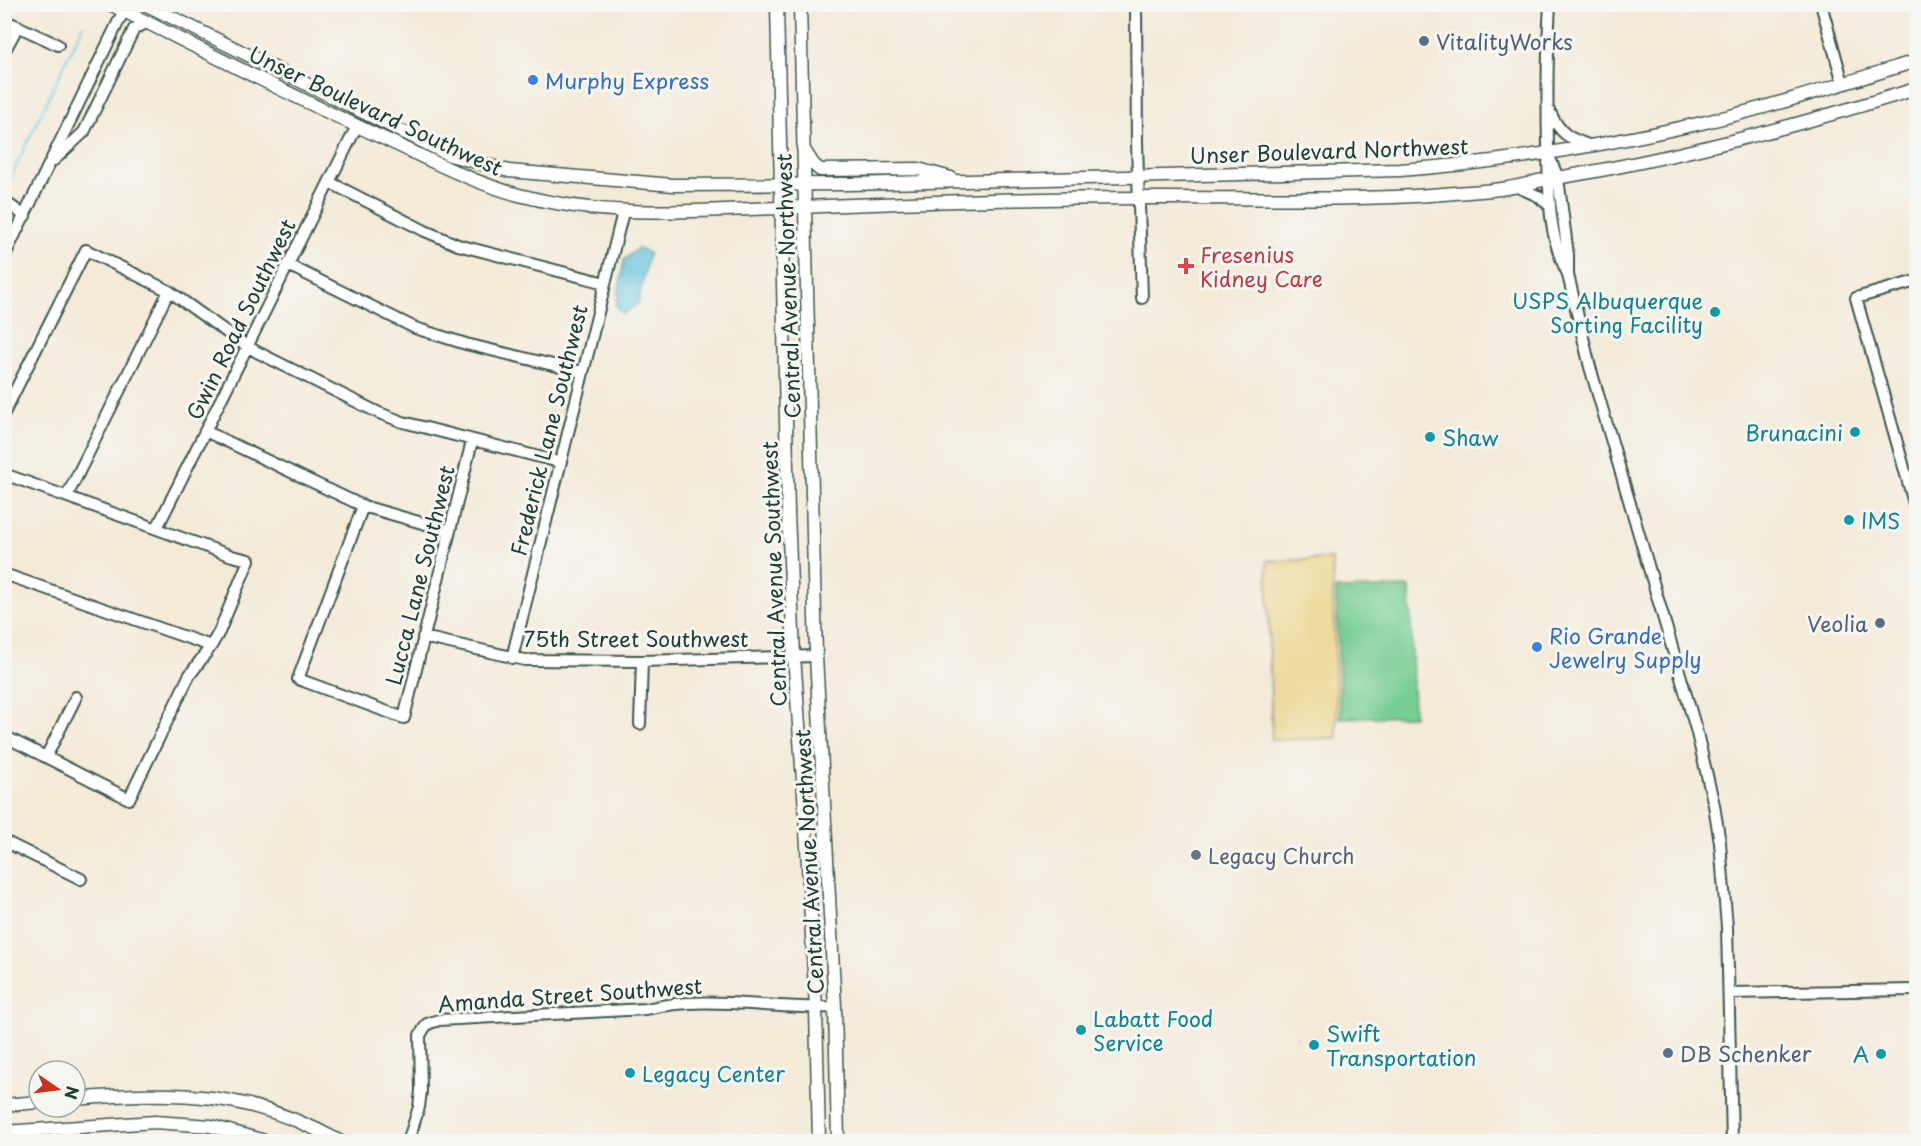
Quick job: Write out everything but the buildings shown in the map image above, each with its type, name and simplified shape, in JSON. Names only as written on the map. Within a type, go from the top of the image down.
[{"type":"main road","name":"Unser Boulevard Southwest","points":[[110,4],[126,8],[146,23],[440,166],[496,189],[564,206],[623,212],[660,213],[804,207]]},
{"type":"main road","name":"Unser Boulevard Southwest","points":[[146,4],[440,150],[482,165],[533,174],[637,183],[803,184]]},
{"type":"main road","name":"Central Avenue Southwest","points":[[777,4],[788,513],[794,656],[816,1008],[819,1142]]},
{"type":"main road","name":"Central Avenue Northwest","points":[[800,4],[816,656],[835,1007],[838,1142]]},
{"type":"main road","name":"Unser Boulevard Northwest","points":[[803,184],[1400,170],[1480,163],[1548,154],[1695,124],[1917,61]]},
{"type":"main road","name":"Unser Boulevard Northwest","points":[[804,207],[1139,198],[1306,200],[1394,198],[1518,187],[1700,150],[1810,122],[1917,89]]},
{"type":"main road","points":[[802,147],[813,164],[820,170],[918,169],[962,181]]},
{"type":"main road","points":[[87,1098],[159,1094],[229,1100],[286,1116],[341,1142]]},
{"type":"main road","points":[[818,1102],[837,1103]]},
{"type":"main road","points":[[4,1107],[27,1104]]},
{"type":"main road","points":[[6,1135],[155,1122],[211,1126],[268,1142]]},
{"type":"street","points":[[1136,4],[1142,298]]},
{"type":"street","points":[[1550,4],[1548,154],[1568,255],[1568,275],[1590,367],[1707,768],[1720,843],[1727,927],[1732,1142]]},
{"type":"street","points":[[1821,4],[1843,83]]},
{"type":"street","points":[[4,257],[126,8]]},
{"type":"street","points":[[4,20],[58,45]]},
{"type":"street","points":[[50,164],[84,132],[134,29],[146,23]]},
{"type":"street","points":[[4,52],[18,26]]},
{"type":"street","points":[[1547,103],[1557,128],[1567,136],[1591,146]]},
{"type":"street","name":"Gwin Road Southwest","points":[[157,528],[357,126]]},
{"type":"street","points":[[1552,179],[1550,206],[1558,256],[1568,275]]},
{"type":"street","points":[[329,182],[459,245],[605,283]]},
{"type":"street","points":[[1518,187],[1538,196],[1550,206]]},
{"type":"street","points":[[6,205],[25,216]]},
{"type":"street","name":"Frederick Lane Southwest","points":[[512,658],[623,212]]},
{"type":"street","points":[[4,413],[86,250],[169,291],[247,346],[380,413],[403,422],[472,441],[560,462]]},
{"type":"street","points":[[288,265],[415,328],[466,344],[582,372]]},
{"type":"street","points":[[1917,281],[1856,298],[1917,510]]},
{"type":"street","points":[[66,496],[169,291]]},
{"type":"street","points":[[206,431],[363,506],[450,531]]},
{"type":"street","name":"Lucca Lane Southwest","points":[[363,506],[298,679],[404,718],[472,441]]},
{"type":"street","points":[[4,474],[231,556],[249,560],[212,646],[189,676],[129,799],[4,736]]},
{"type":"street","points":[[4,574],[212,646]]},
{"type":"street","name":"75th Street Southwest","points":[[423,637],[512,658],[642,661],[816,656]]},
{"type":"street","points":[[640,724],[642,661]]},
{"type":"street","points":[[46,757],[76,697]]},
{"type":"street","points":[[4,841],[81,879]]},
{"type":"street","points":[[1729,993],[1917,990]]},
{"type":"street","name":"Amanda Street Southwest","points":[[408,1140],[419,1107],[420,1035],[427,1024],[440,1020],[646,1009],[682,1004],[757,1003],[773,1006],[835,1007]]},
{"type":"street","points":[[4,1107],[6,1135]]},
{"type":"green space","points":[[1410,587],[1414,716],[1340,718],[1336,589]]},
{"type":"sand","points":[[1332,559],[1337,738],[1272,740],[1267,561]]},
{"type":"water","points":[[638,248],[649,253],[638,304],[623,314],[616,306],[624,260]]},
{"type":"waterway","points":[[4,192],[83,25]]},
{"type":"place","name":"VitalityWorks","points":[[1424,41]]},
{"type":"place","name":"Murphy Express","points":[[533,80]]},
{"type":"place","name":"Fresenius Kidney Care","points":[[1186,266]]},
{"type":"place","name":"USPS Albuquerque Sorting Facility","points":[[1715,312]]},
{"type":"place","name":"Brunacini","points":[[1855,432]]},
{"type":"place","name":"Shaw","points":[[1430,437]]},
{"type":"place","name":"IMS","points":[[1849,520]]},
{"type":"place","name":"Veolia","points":[[1880,623]]},
{"type":"place","name":"Rio Grande Jewelry Supply","points":[[1537,647]]},
{"type":"place","name":"Legacy Church","points":[[1196,855]]},
{"type":"place","name":"Labatt Food Service","points":[[1081,1030]]},
{"type":"place","name":"Swift Transportation","points":[[1314,1045]]},
{"type":"place","name":"DB Schenker","points":[[1668,1053]]},
{"type":"place","name":"A","points":[[1881,1054]]},
{"type":"place","name":"Legacy Center","points":[[630,1073]]}]
